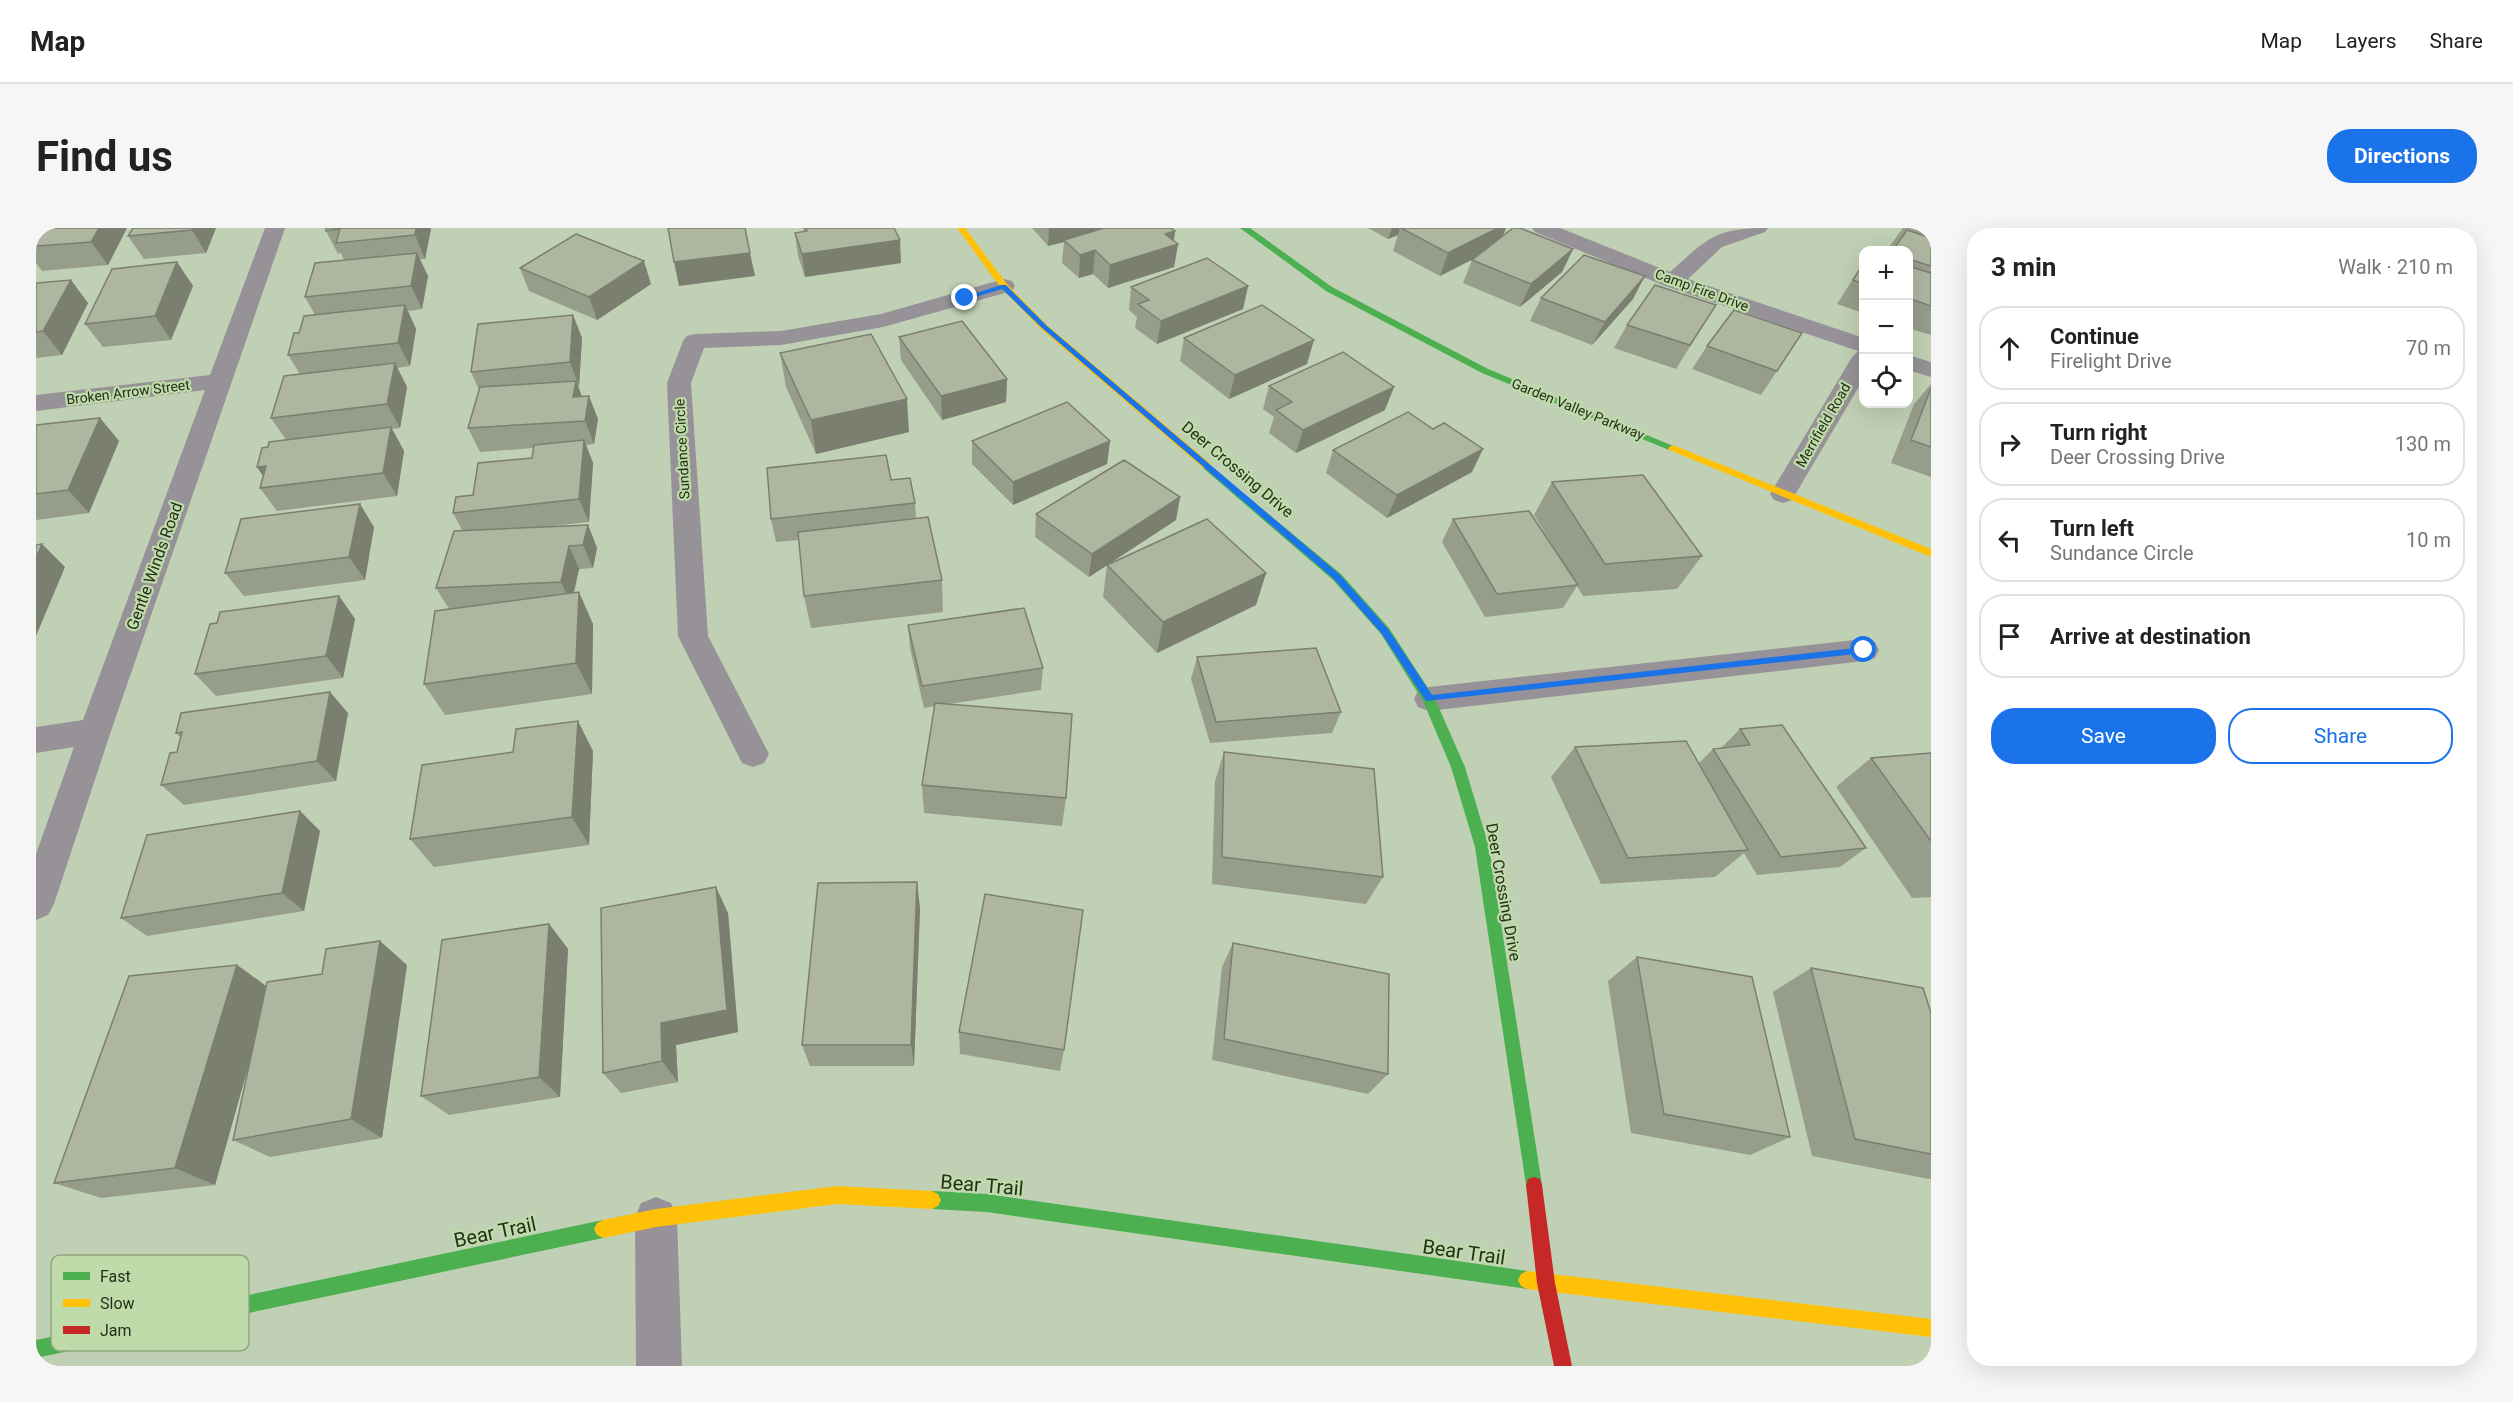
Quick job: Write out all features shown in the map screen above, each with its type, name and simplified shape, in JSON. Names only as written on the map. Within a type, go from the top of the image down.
[{"type":"street","name":"Gentle Winds Road","points":[[36,904],[95,731],[275,228]]},
{"type":"street","name":"Deer Crossing Drive","points":[[961,228],[1004,286],[1044,327],[1337,577],[1385,631],[1429,699],[1458,767],[1482,847],[1532,1170],[1546,1283],[1563,1366]]},
{"type":"street","name":"Garden Valley Parkway","points":[[1244,228],[1329,290],[1485,371],[1931,553]]},
{"type":"street","name":"Camp Fire Drive","points":[[1542,228],[1673,281],[1859,345]]},
{"type":"street","points":[[1673,281],[1715,243],[1758,228]]},
{"type":"street","name":"Sundance Circle","points":[[753,754],[693,636],[678,383],[695,341],[792,336],[883,320],[1004,286]]},
{"type":"street","name":"Merrifield Road","points":[[1783,494],[1859,364]]},
{"type":"street","points":[[1913,364],[1931,370]]},
{"type":"street","name":"Broken Arrow Street","points":[[36,403],[220,381]]},
{"type":"street","points":[[1429,699],[1864,650]]},
{"type":"street","points":[[36,740],[95,731]]},
{"type":"street","name":"Bear Trail","points":[[249,1304],[656,1218],[837,1195],[987,1203],[1546,1283],[1931,1328]]},
{"type":"street","points":[[656,1218],[659,1366]]},
{"type":"street","name":"Bear Trail","points":[[36,1349],[51,1346]]},
{"type":"building","points":[[36,228],[99,228],[91,242],[36,246]]},
{"type":"building","points":[[133,228],[193,228],[192,230],[128,236]]},
{"type":"building","points":[[326,228],[416,228],[415,235],[336,243],[340,229],[326,231]]},
{"type":"building","points":[[668,228],[745,228],[750,253],[674,262]]},
{"type":"building","points":[[806,228],[894,228],[900,240],[802,254],[795,233],[807,231]]},
{"type":"building","points":[[1104,228],[1171,228],[1175,231],[1165,234],[1178,244],[1110,265],[1095,250],[1080,255],[1064,240]]},
{"type":"building","points":[[1401,228],[1498,228],[1448,253]]},
{"type":"building","points":[[1513,228],[1520,228],[1573,249],[1531,284],[1472,260]]},
{"type":"building","points":[[1917,228],[1931,228],[1931,232]]},
{"type":"building","points":[[1907,230],[1931,238],[1931,266],[1913,261],[1913,246],[1896,246]]},
{"type":"building","points":[[576,234],[644,261],[589,297],[520,268]]},
{"type":"building","points":[[417,253],[411,286],[305,297],[315,263]]},
{"type":"building","points":[[1584,255],[1645,276],[1605,322],[1541,298]]},
{"type":"building","points":[[1207,258],[1248,286],[1161,321],[1138,304],[1149,300],[1131,287]]},
{"type":"building","points":[[177,262],[155,316],[85,324],[112,269]]},
{"type":"building","points":[[1913,268],[1931,273],[1931,306],[1913,300]]},
{"type":"building","points":[[1859,270],[1859,282],[1853,280]]},
{"type":"building","points":[[71,280],[43,331],[36,332],[36,283]]},
{"type":"building","points":[[1655,285],[1716,305],[1690,345],[1627,325]]},
{"type":"building","points":[[405,305],[398,343],[288,355],[294,333],[299,333],[304,316]]},
{"type":"building","points":[[1262,305],[1314,340],[1235,375],[1184,338]]},
{"type":"building","points":[[1734,310],[1802,333],[1777,371],[1707,346]]},
{"type":"building","points":[[573,315],[570,362],[471,372],[478,324]]},
{"type":"building","points":[[962,321],[1007,379],[941,396],[899,337]]},
{"type":"building","points":[[871,334],[907,399],[811,420],[780,353]]},
{"type":"building","points":[[1343,352],[1394,387],[1303,430],[1276,410],[1292,402],[1269,386]]},
{"type":"building","points":[[395,363],[387,404],[271,418],[284,376]]},
{"type":"building","points":[[576,381],[573,397],[589,396],[585,421],[468,428],[480,387]]},
{"type":"building","points":[[1931,388],[1931,447],[1911,440]]},
{"type":"building","points":[[1067,402],[1110,441],[1013,482],[972,441]]},
{"type":"building","points":[[1408,412],[1433,429],[1444,423],[1483,449],[1397,495],[1333,450]]},
{"type":"building","points":[[100,418],[68,490],[36,494],[36,425]]},
{"type":"building","points":[[391,427],[383,473],[260,488],[266,466],[257,467],[262,448],[268,447],[269,442]]},
{"type":"building","points":[[584,440],[579,499],[453,513],[456,497],[473,495],[478,463],[532,458],[534,445]]},
{"type":"building","points":[[886,455],[891,480],[910,478],[915,503],[771,519],[767,468]]},
{"type":"building","points":[[1124,460],[1180,497],[1092,554],[1036,514]]},
{"type":"building","points":[[1643,475],[1702,556],[1605,564],[1552,482]]},
{"type":"building","points":[[360,504],[349,557],[225,573],[241,519]]},
{"type":"building","points":[[1529,511],[1578,585],[1497,594],[1453,519]]},
{"type":"building","points":[[928,517],[942,580],[804,596],[798,532]]},
{"type":"building","points":[[1207,519],[1266,573],[1163,622],[1107,565]]},
{"type":"building","points":[[588,525],[583,545],[569,546],[561,582],[436,588],[454,531]]},
{"type":"building","points":[[42,544],[36,558],[36,545]]},
{"type":"building","points":[[579,592],[576,663],[424,684],[435,611]]},
{"type":"building","points":[[339,596],[326,656],[195,674],[210,624],[217,623],[220,612]]},
{"type":"building","points":[[1024,608],[1043,668],[922,686],[908,625]]},
{"type":"building","points":[[1316,648],[1341,712],[1216,722],[1197,657]]},
{"type":"building","points":[[330,692],[317,761],[161,785],[170,753],[177,752],[182,732],[176,733],[181,713]]},
{"type":"building","points":[[935,703],[1072,714],[1066,798],[922,785]]},
{"type":"building","points":[[578,721],[572,817],[410,839],[422,765],[513,752],[516,729]]},
{"type":"building","points":[[1782,725],[1866,848],[1781,857],[1713,749],[1750,745],[1740,729]]},
{"type":"building","points":[[1686,741],[1748,850],[1628,858],[1575,747]]},
{"type":"building","points":[[1224,752],[1374,769],[1383,877],[1222,857]]},
{"type":"building","points":[[1931,753],[1931,841],[1871,758]]},
{"type":"building","points":[[300,811],[282,893],[121,918],[147,835]]},
{"type":"building","points":[[917,882],[911,1045],[802,1045],[818,883]]},
{"type":"building","points":[[716,887],[727,1010],[661,1023],[662,1061],[603,1073],[601,908]]},
{"type":"building","points":[[985,894],[1083,910],[1064,1050],[959,1032]]},
{"type":"building","points":[[549,924],[539,1077],[421,1096],[442,940]]},
{"type":"building","points":[[380,941],[351,1119],[233,1140],[267,982],[322,974],[326,949]]},
{"type":"building","points":[[1233,943],[1389,974],[1388,1074],[1224,1039]]},
{"type":"building","points":[[1637,957],[1752,977],[1790,1137],[1664,1114]]},
{"type":"building","points":[[237,965],[175,1168],[54,1183],[129,976]]},
{"type":"building","points":[[1811,968],[1923,988],[1931,1013],[1931,1154],[1855,1139]]},
{"type":"traffic: fast","points":[[1244,228],[1329,289],[1485,371],[1673,448]]},
{"type":"traffic: fast","points":[[1207,466],[1337,577],[1385,631],[1429,699],[1458,767],[1482,847],[1534,1185]]},
{"type":"traffic: fast","points":[[932,1200],[987,1203],[1527,1280]]},
{"type":"traffic: fast","points":[[249,1304],[603,1229]]},
{"type":"traffic: fast","points":[[36,1349],[51,1346]]},
{"type":"traffic: slow","points":[[961,228],[1004,286],[1044,327],[1207,466]]},
{"type":"traffic: slow","points":[[1673,448],[1931,553]]},
{"type":"traffic: slow","points":[[603,1229],[656,1218],[837,1195],[932,1200]]},
{"type":"traffic: slow","points":[[1527,1280],[1931,1328]]},
{"type":"traffic: jam","points":[[1534,1185],[1546,1283],[1563,1366]]},
{"type":"route","points":[[965,298],[1004,286],[1044,327],[1264,512],[1337,577],[1385,631],[1429,699],[1864,650]]}]
